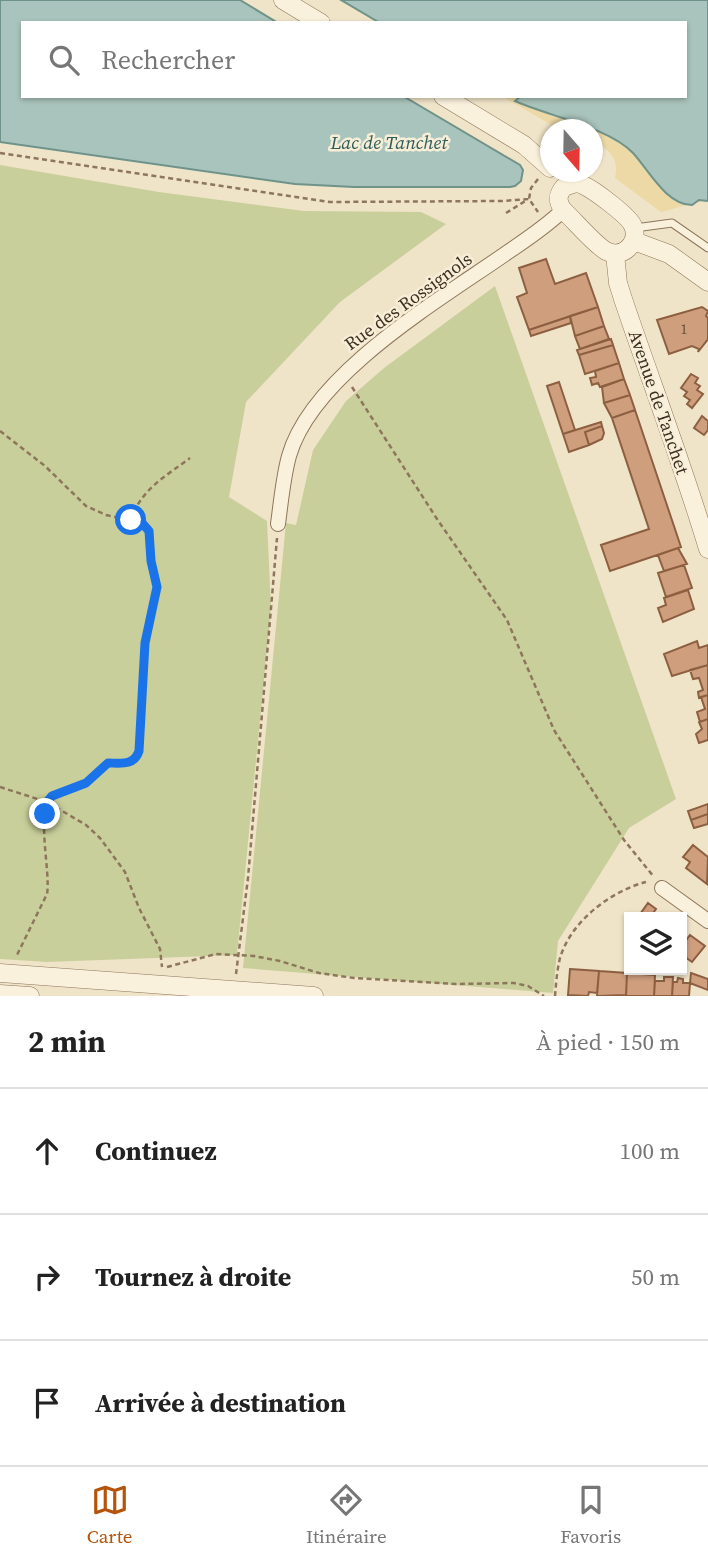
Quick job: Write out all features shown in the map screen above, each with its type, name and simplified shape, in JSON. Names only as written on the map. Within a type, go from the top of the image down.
[{"type":"street","points":[[283,0],[318,21]]},
{"type":"street","points":[[446,98],[524,145],[540,162]]},
{"type":"street","points":[[559,182],[564,187]]},
{"type":"street","points":[[634,234],[626,250],[615,254],[606,251],[563,210],[558,199],[564,187],[577,183],[584,186],[627,218],[634,234],[669,254],[708,282]]},
{"type":"street","name":"Rue des Rossignols","points":[[278,524],[289,455],[301,429],[318,403],[341,376],[387,337],[563,210]]},
{"type":"street","name":"Avenue de Tanchet","points":[[615,254],[621,291],[679,466],[701,504],[708,549]]},
{"type":"street","points":[[662,888],[708,922]]},
{"type":"street","points":[[4,966],[237,994],[314,996]]},
{"type":"street","points":[[0,994],[30,996]]},
{"type":"lane","points":[[634,234],[672,223],[708,248]]},
{"type":"path","points":[[0,153],[330,202],[529,199]]},
{"type":"path","points":[[540,180],[531,188],[529,199],[542,218]]},
{"type":"path","points":[[506,213],[529,199]]},
{"type":"path","points":[[341,376],[357,390],[392,451],[507,620],[554,730],[624,839],[662,888]]},
{"type":"path","points":[[0,431],[45,466],[86,506],[106,515],[142,523],[149,531],[151,561],[157,587],[145,643],[137,757],[129,763],[108,763],[86,783],[52,796],[47,802],[44,828],[49,883],[47,894],[18,948],[15,960]]},
{"type":"path","points":[[131,520],[138,502],[146,492],[190,458]]},
{"type":"path","points":[[237,994],[237,955],[247,888],[278,524]]},
{"type":"path","points":[[0,787],[47,802],[86,825],[113,854],[125,872],[139,908],[160,948],[162,968],[216,954],[237,955],[281,961],[306,971],[354,978],[456,984],[514,983],[528,986],[544,996]]},
{"type":"path","points":[[555,996],[564,950],[570,937],[586,919],[604,902],[631,886],[651,883],[662,888]]},
{"type":"path","points":[[4,966],[15,960],[26,960]]},
{"type":"green space","points":[[0,165],[159,192],[304,211],[421,212],[446,224],[340,302],[246,402],[229,497],[267,521],[271,608],[237,955],[47,962],[0,959]]},
{"type":"green space","points":[[495,286],[676,799],[629,828],[558,941],[553,993],[243,968],[286,523],[296,525],[313,450],[346,401],[384,368]]},
{"type":"sand","points":[[505,98],[571,98],[599,119],[541,119]]},
{"type":"sand","points":[[603,122],[708,201],[661,212],[615,178],[615,160],[605,148]]},
{"type":"water","name":"Lac de Tanchet","points":[[0,0],[240,0],[275,21],[21,21],[21,98],[406,98],[520,165],[523,170],[521,181],[510,187],[354,187],[295,184],[0,142]]},
{"type":"water","points":[[341,0],[708,0],[708,201],[699,200],[692,205],[666,193],[633,153],[603,133],[603,119],[565,119],[515,101],[519,98],[687,98],[687,21],[377,21]]},
{"type":"building","points":[[546,259],[555,284],[586,273],[598,307],[529,330],[517,297],[527,293],[519,268]]},
{"type":"building","points":[[598,307],[604,326],[575,336],[570,316]]},
{"type":"building","points":[[702,307],[708,311],[708,339],[698,352],[699,349],[692,346],[669,354],[657,320]]},
{"type":"building","points":[[570,316],[571,323],[531,336],[529,330]]},
{"type":"building","points":[[604,326],[609,339],[580,349],[575,336]]},
{"type":"building","points":[[611,339],[613,345],[579,355],[577,350]]},
{"type":"building","points":[[613,345],[619,363],[585,374],[579,355]]},
{"type":"building","points":[[619,363],[624,379],[600,387],[598,383],[592,385],[590,378],[596,377],[595,371]]},
{"type":"building","points":[[691,374],[698,378],[695,383],[700,386],[697,390],[703,394],[692,408],[687,404],[690,400],[684,396],[687,392],[681,388]]},
{"type":"building","points":[[624,379],[630,395],[604,403],[602,387]]},
{"type":"building","points":[[559,382],[575,430],[563,434],[547,386]]},
{"type":"building","points":[[630,395],[635,410],[612,418],[604,403]]},
{"type":"building","points":[[635,410],[681,547],[610,571],[601,545],[649,529],[612,418]]},
{"type":"building","points":[[702,416],[708,421],[708,430],[704,435],[694,428]]},
{"type":"building","points":[[601,422],[602,426],[585,432],[589,445],[569,452],[563,434]]},
{"type":"building","points":[[602,426],[602,439],[589,445],[585,432]]},
{"type":"building","points":[[678,548],[687,564],[664,571],[658,555]]},
{"type":"building","points":[[684,565],[692,588],[666,597],[658,573]]},
{"type":"building","points":[[688,590],[694,609],[663,622],[658,608],[666,605],[664,598]]},
{"type":"building","points":[[697,641],[699,648],[708,645],[708,665],[672,676],[664,654]]},
{"type":"building","points":[[708,665],[708,695],[699,698],[698,692],[703,690],[699,678],[693,679],[690,670]]},
{"type":"building","points":[[708,695],[708,719],[700,722],[697,712],[705,709],[701,697]]},
{"type":"building","points":[[708,719],[708,740],[699,743],[696,734],[702,729],[699,722]]},
{"type":"building","points":[[708,804],[708,814],[691,820],[688,811]]},
{"type":"building","points":[[708,814],[708,824],[694,828],[691,820]]},
{"type":"building","points":[[693,845],[708,857],[707,884],[686,868],[690,862],[683,857]]},
{"type":"building","points":[[648,903],[656,909],[654,912],[642,912]]},
{"type":"building","points":[[690,935],[705,946],[692,962],[687,958],[687,939]]},
{"type":"building","points":[[570,969],[599,971],[597,993],[589,992],[588,996],[568,995]]},
{"type":"building","points":[[599,971],[627,975],[626,995],[597,996]]},
{"type":"building","points":[[691,973],[708,979],[708,990],[690,983]]},
{"type":"building","points":[[627,975],[655,975],[654,996],[626,996]]},
{"type":"building","points":[[664,977],[673,977],[672,996],[654,996],[655,981],[664,981]]},
{"type":"building","points":[[678,978],[683,979],[683,983],[690,983],[689,996],[672,996],[673,982],[677,982]]},
{"type":"route","points":[[45,814],[47,802],[52,796],[86,783],[108,763],[129,763],[137,757],[139,751],[145,643],[157,587],[151,561],[149,531],[142,523],[131,520]]}]
